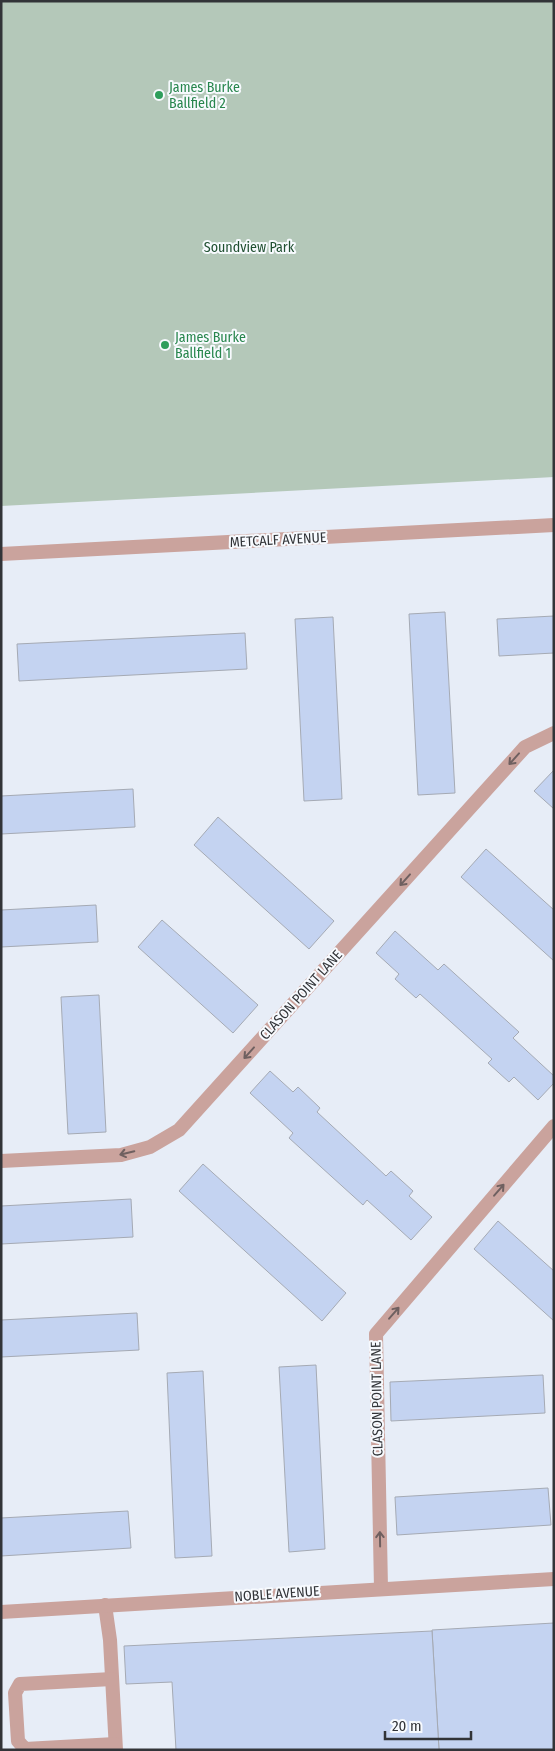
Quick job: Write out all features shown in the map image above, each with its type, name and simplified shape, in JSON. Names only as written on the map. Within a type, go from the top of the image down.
[{"type":"street","name":"METCALF AVENUE","points":[[1,554],[554,525]]},
{"type":"street","name":"CLASON POINT LANE","points":[[1,1161],[121,1155],[150,1147],[179,1130],[525,747],[554,733]]},
{"type":"street","name":"CLASON POINT LANE","points":[[381,1588],[376,1334],[554,1126]]},
{"type":"street","name":"NOBLE AVENUE","points":[[1,1612],[554,1579]]},
{"type":"street","points":[[105,1605],[112,1680],[116,1747],[26,1749],[18,1741],[15,1693],[20,1684],[112,1680]]},
{"type":"green space","name":"Soundview Park","points":[[1,1],[554,1],[554,477],[1,506]]},
{"type":"building","points":[[445,612],[455,793],[418,795],[409,614]]},
{"type":"building","points":[[554,616],[554,653],[499,656],[497,619]]},
{"type":"building","points":[[333,617],[342,799],[304,801],[295,619]]},
{"type":"building","points":[[245,633],[247,669],[19,681],[17,644]]},
{"type":"building","points":[[554,770],[554,809],[534,791]]},
{"type":"building","points":[[133,789],[135,827],[1,834],[1,796]]},
{"type":"building","points":[[218,817],[334,921],[309,949],[194,845]]},
{"type":"building","points":[[486,849],[554,910],[554,961],[461,877]]},
{"type":"building","points":[[96,905],[98,942],[1,947],[1,910]]},
{"type":"building","points":[[162,920],[258,1005],[233,1033],[138,947]]},
{"type":"building","points":[[395,931],[438,970],[444,964],[519,1032],[513,1038],[554,1076],[554,1083],[538,1100],[514,1077],[509,1082],[488,1063],[492,1059],[420,994],[416,998],[395,979],[399,974],[376,953]]},
{"type":"building","points":[[99,995],[106,1132],[68,1134],[61,997]]},
{"type":"building","points":[[270,1071],[293,1092],[298,1087],[320,1108],[317,1112],[386,1176],[391,1171],[413,1191],[409,1196],[432,1217],[411,1240],[367,1200],[363,1205],[289,1138],[293,1133],[250,1093]]},
{"type":"building","points":[[203,1164],[346,1293],[322,1321],[179,1191]]},
{"type":"building","points":[[131,1199],[133,1237],[1,1244],[1,1206]]},
{"type":"building","points":[[498,1221],[554,1271],[554,1321],[474,1249]]},
{"type":"building","points":[[137,1313],[139,1350],[1,1357],[1,1320]]},
{"type":"building","points":[[316,1365],[325,1549],[289,1552],[279,1367]]},
{"type":"building","points":[[203,1371],[212,1556],[175,1558],[167,1373]]},
{"type":"building","points":[[543,1375],[545,1413],[391,1421],[390,1382]]},
{"type":"building","points":[[548,1488],[551,1525],[397,1535],[395,1497]]},
{"type":"building","points":[[128,1511],[131,1548],[1,1556],[1,1518]]},
{"type":"building","points":[[554,1623],[554,1750],[439,1750],[432,1630]]},
{"type":"building","points":[[432,1631],[439,1750],[176,1750],[172,1682],[126,1684],[124,1646]]},
{"type":"place","name":"James Burke Ballfield 2","points":[[159,95]]},
{"type":"place","name":"James Burke Ballfield 1","points":[[165,345]]}]
